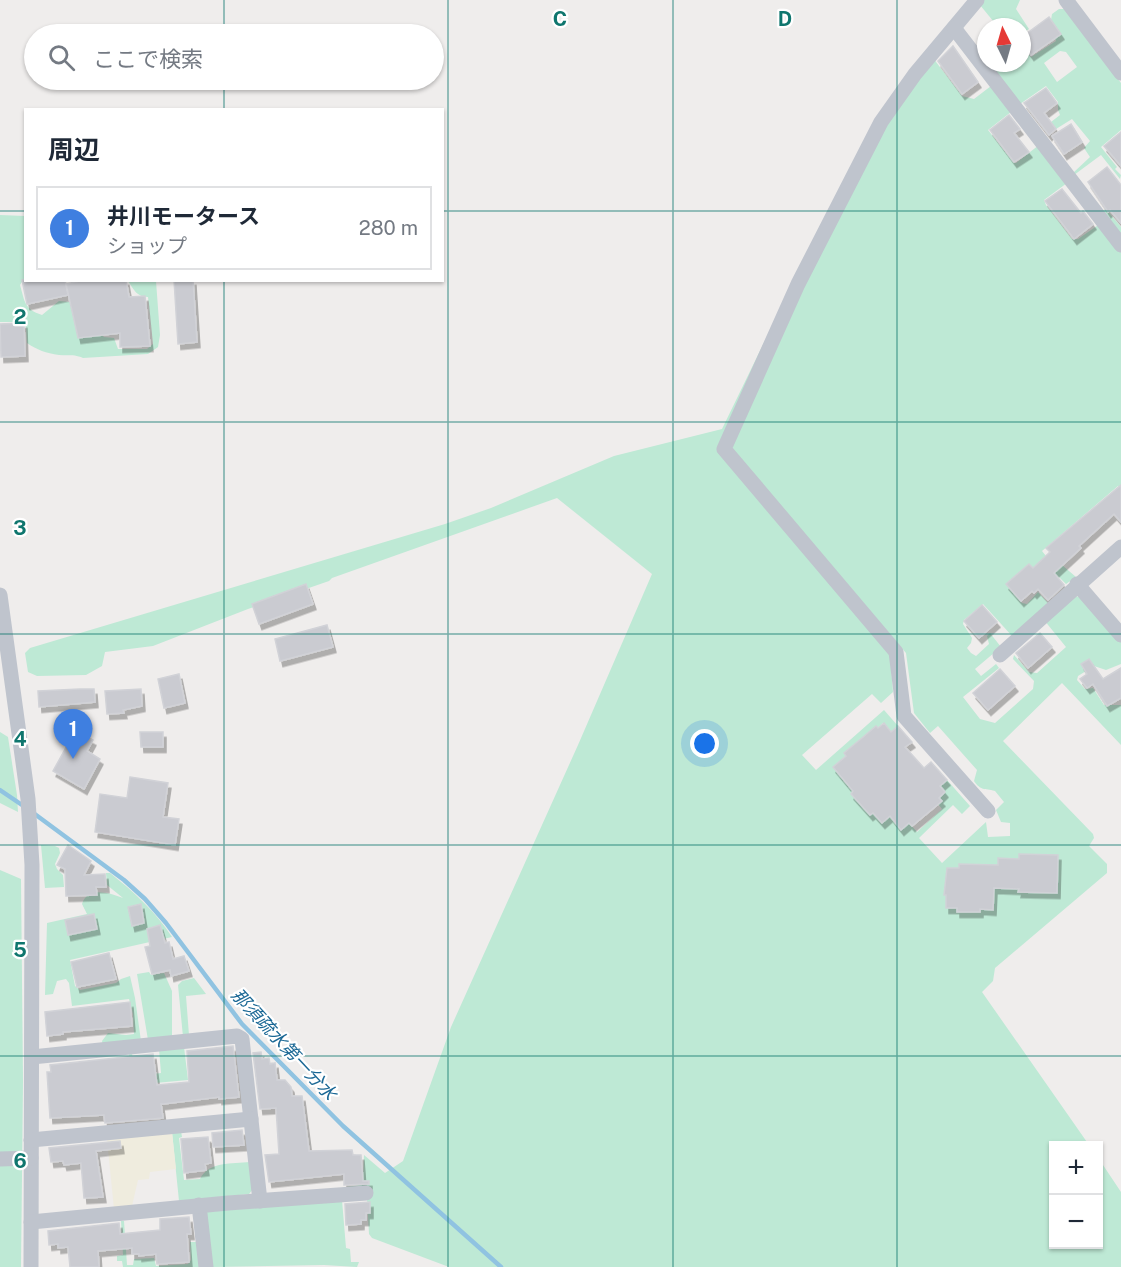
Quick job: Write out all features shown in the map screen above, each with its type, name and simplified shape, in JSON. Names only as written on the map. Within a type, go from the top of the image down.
[{"type":"street","points":[[977,0],[915,74],[881,122],[798,284],[724,449],[896,652],[904,716],[987,811]]},
{"type":"street","points":[[1066,0],[1121,73]]},
{"type":"street","points":[[954,28],[1121,245]]},
{"type":"street","points":[[1000,655],[1121,547]]},
{"type":"street","points":[[1077,584],[1121,635]]},
{"type":"street","points":[[0,595],[1,618],[20,732],[32,866],[31,1267]]},
{"type":"street","points":[[32,1057],[237,1036],[242,1039],[260,1200]]},
{"type":"street","points":[[32,1140],[251,1119]]},
{"type":"street","points":[[0,1159],[31,1158]]},
{"type":"street","points":[[31,1222],[199,1205],[366,1193]]},
{"type":"street","points":[[199,1205],[206,1267]]},
{"type":"green space","points":[[980,0],[1020,0],[1016,9],[1022,18],[991,18],[980,5]]},
{"type":"green space","points":[[1059,9],[1065,9],[1121,83],[1121,130],[1101,147],[1117,167],[1115,169],[1121,175],[1120,179],[1101,155],[1074,175],[1073,173],[1090,157],[1084,148],[1090,141],[1072,119],[1056,129],[1051,122],[1060,115],[1058,102],[1046,86],[1020,104],[995,72],[1031,72],[1031,57],[1056,41],[1050,26],[1052,14]],"holes":[[[1060,51],[1066,52],[1077,67],[1057,82],[1044,63]]]},
{"type":"green space","points":[[933,58],[962,96],[974,99],[991,86],[1011,112],[988,130],[1013,162],[1016,163],[1039,145],[1067,183],[1044,200],[1072,239],[1078,239],[1104,221],[1101,212],[1106,209],[1121,227],[1121,489],[1118,486],[1042,551],[1054,566],[1062,565],[1076,577],[1066,584],[1059,577],[1043,589],[1006,584],[1022,603],[1027,604],[1038,592],[1048,603],[1012,636],[983,604],[964,620],[963,624],[972,638],[967,648],[971,653],[976,656],[989,644],[987,636],[990,633],[1001,647],[975,669],[981,676],[996,664],[999,668],[963,697],[980,719],[995,723],[1033,689],[1034,681],[1013,659],[1014,655],[1029,672],[1037,673],[1066,647],[1044,620],[1076,596],[1084,599],[1121,642],[1121,664],[1106,670],[1094,666],[1078,676],[1077,680],[1085,689],[1093,688],[1104,705],[1121,705],[1121,745],[1062,683],[1003,741],[1093,834],[1094,838],[1089,846],[1107,864],[1107,873],[995,968],[993,981],[982,992],[1086,1141],[1049,1141],[1049,1249],[1103,1249],[1103,1165],[1121,1192],[1121,1267],[449,1267],[372,1238],[369,1234],[367,1198],[346,1191],[346,1187],[361,1185],[363,1182],[364,1155],[385,1173],[403,1161],[451,1027],[652,574],[557,498],[332,578],[153,646],[105,652],[102,666],[86,675],[37,676],[28,672],[25,653],[30,648],[445,524],[491,508],[614,456],[722,429],[876,119]],"holes":[[[744,463],[906,653],[914,713],[930,733],[938,726],[977,770],[974,781],[976,784],[981,788],[995,791],[1004,802],[996,810],[1001,822],[1010,823],[1010,836],[988,837],[986,822],[942,863],[919,838],[953,805],[962,814],[970,806],[947,780],[940,786],[945,792],[939,798],[942,801],[938,804],[942,809],[917,832],[909,823],[902,829],[890,816],[882,823],[873,813],[870,815],[851,794],[853,791],[833,767],[883,723],[891,733],[898,726],[884,710],[816,770],[802,755],[872,694],[881,703],[893,692],[890,654]]]},
{"type":"green space","points":[[0,215],[24,216],[24,279],[20,285],[28,307],[42,315],[59,301],[70,302],[77,320],[98,331],[104,337],[114,338],[118,349],[147,349],[153,344],[148,297],[138,294],[129,282],[156,282],[160,335],[158,347],[148,354],[83,358],[59,355],[34,348],[27,343],[26,327],[19,322],[0,322]]},
{"type":"green space","points":[[0,732],[8,737],[18,812],[0,803]]},
{"type":"green space","points":[[41,845],[59,848],[60,853],[55,864],[63,875],[64,887],[45,888]]},
{"type":"green space","points":[[0,870],[21,879],[23,1081],[21,1267],[0,1267]]},
{"type":"green space","points":[[106,873],[110,873],[144,902],[172,937],[70,960],[75,986],[80,990],[116,983],[130,976],[141,1041],[103,1046],[102,1041],[108,1033],[134,1034],[133,1014],[129,999],[72,1006],[69,983],[66,979],[57,981],[53,994],[45,995],[47,923],[87,914],[82,904],[85,898],[94,893],[100,892],[123,898],[107,885]]},
{"type":"green space","points":[[149,972],[151,975],[164,973],[172,991],[172,1037],[148,1040],[137,974]]},
{"type":"green space","points":[[194,978],[206,994],[186,996],[189,1035],[183,1037],[178,985],[182,981]]},
{"type":"green space","points":[[184,1047],[188,1080],[133,1085],[129,1053],[132,1053],[134,1073],[138,1076],[161,1073],[159,1049]]},
{"type":"green space","points":[[181,1131],[182,1137],[179,1138],[184,1180],[200,1179],[204,1173],[215,1166],[250,1162],[253,1189],[249,1194],[179,1201],[172,1132]]},
{"type":"green space","points":[[342,1200],[346,1248],[350,1249],[351,1262],[359,1262],[357,1267],[324,1265],[212,1267],[206,1212]]},
{"type":"green space","points":[[121,1221],[124,1221],[127,1265],[133,1265],[134,1259],[154,1258],[156,1266],[188,1264],[191,1260],[190,1242],[197,1242],[200,1267],[123,1267],[122,1261],[117,1261],[117,1256],[123,1255]]},
{"type":"sand","points":[[172,1132],[176,1169],[150,1172],[149,1179],[138,1180],[132,1206],[114,1209],[107,1139]]},
{"type":"building","points":[[1049,17],[1061,34],[1031,55],[1031,30]]},
{"type":"building","points":[[953,46],[978,82],[962,94],[938,61]]},
{"type":"building","points":[[1046,88],[1057,103],[1044,113],[1056,129],[1049,135],[1024,103]]},
{"type":"building","points":[[1009,115],[1020,129],[1014,133],[1029,152],[1014,162],[990,130]]},
{"type":"building","points":[[1071,124],[1082,142],[1064,154],[1052,136]]},
{"type":"building","points":[[1121,132],[1121,166],[1104,146]]},
{"type":"building","points":[[1107,167],[1121,185],[1121,223],[1110,210],[1108,212],[1088,182]]},
{"type":"building","points":[[1062,189],[1093,224],[1074,239],[1045,201]]},
{"type":"building","points":[[22,280],[24,282],[65,282],[68,295],[27,304]]},
{"type":"building","points":[[126,282],[129,297],[145,296],[150,346],[120,347],[120,333],[78,338],[66,284]]},
{"type":"building","points":[[174,282],[193,282],[197,342],[178,344]]},
{"type":"building","points":[[24,323],[25,356],[1,357],[0,324]]},
{"type":"building","points":[[1121,485],[1121,522],[1114,514],[1079,546],[1081,548],[1054,573],[1064,585],[1048,600],[1038,589],[1034,593],[1032,591],[1021,601],[1006,584],[1029,564],[1033,568],[1050,552],[1046,548]]},
{"type":"building","points":[[306,584],[313,604],[259,624],[252,604]]},
{"type":"building","points":[[982,605],[997,622],[979,638],[964,621]]},
{"type":"building","points":[[327,625],[333,647],[280,661],[275,639]]},
{"type":"building","points":[[1040,633],[1052,647],[1028,668],[1016,653]]},
{"type":"building","points":[[1089,659],[1103,679],[1121,668],[1121,698],[1107,706],[1093,684],[1087,688],[1080,679],[1087,674],[1081,664]]},
{"type":"building","points":[[1000,669],[1015,686],[988,710],[973,693]]},
{"type":"building","points":[[179,674],[185,703],[164,708],[158,679]]},
{"type":"building","points":[[94,689],[95,702],[39,707],[38,691]]},
{"type":"building","points":[[141,689],[142,706],[123,710],[124,713],[107,714],[105,691]]},
{"type":"building","points":[[884,723],[891,732],[898,726],[912,742],[905,747],[924,768],[931,762],[947,780],[940,786],[945,792],[939,798],[942,801],[912,826],[909,823],[901,830],[890,816],[882,823],[873,813],[870,815],[851,794],[853,791],[833,767],[846,756],[844,753],[876,726],[878,728]]},
{"type":"building","points":[[140,732],[163,732],[163,747],[141,747]]},
{"type":"building","points":[[74,733],[80,733],[93,740],[87,751],[100,759],[84,789],[53,771]]},
{"type":"building","points":[[130,777],[168,783],[163,817],[179,819],[175,845],[95,832],[100,794],[127,798]]},
{"type":"building","points":[[68,845],[91,861],[84,875],[105,874],[106,887],[96,887],[97,895],[66,896],[65,869],[57,865]]},
{"type":"building","points":[[1019,854],[1058,855],[1057,893],[1018,892],[1019,889],[994,888],[993,910],[957,912],[957,908],[946,908],[946,895],[944,895],[947,868],[959,868],[959,864],[998,865],[998,858],[1019,859]]},
{"type":"building","points":[[141,904],[144,923],[132,926],[128,907]]},
{"type":"building","points":[[94,914],[97,929],[68,935],[65,920]]},
{"type":"building","points":[[160,925],[165,943],[169,942],[173,959],[184,956],[189,971],[171,976],[170,970],[152,974],[145,947],[150,946],[147,929]]},
{"type":"building","points":[[109,953],[116,979],[77,987],[71,962]]},
{"type":"building","points":[[130,1002],[132,1026],[63,1032],[63,1034],[47,1036],[45,1012]]},
{"type":"building","points":[[233,1046],[239,1097],[161,1104],[163,1118],[105,1123],[104,1115],[50,1118],[47,1072],[51,1072],[50,1065],[153,1054],[157,1085],[189,1082],[187,1051]]},
{"type":"building","points":[[261,1052],[262,1059],[269,1058],[270,1064],[275,1063],[277,1080],[285,1080],[291,1087],[292,1096],[302,1096],[309,1151],[352,1150],[353,1155],[361,1155],[363,1181],[369,1181],[369,1184],[344,1185],[344,1174],[269,1182],[265,1155],[279,1154],[276,1108],[260,1109],[253,1053]]},
{"type":"building","points":[[242,1130],[244,1145],[213,1147],[212,1133]]},
{"type":"building","points":[[208,1137],[211,1163],[205,1164],[206,1170],[184,1173],[181,1139]]},
{"type":"building","points":[[120,1141],[121,1148],[96,1151],[103,1197],[84,1198],[81,1163],[64,1165],[63,1161],[51,1162],[49,1148]]},
{"type":"building","points":[[370,1202],[370,1213],[366,1213],[366,1220],[361,1220],[361,1224],[346,1225],[345,1204]]},
{"type":"building","points":[[189,1217],[191,1234],[187,1234],[189,1262],[157,1264],[156,1254],[139,1256],[139,1254],[132,1254],[132,1248],[98,1251],[99,1267],[70,1267],[68,1247],[58,1248],[58,1244],[49,1245],[48,1231],[119,1223],[120,1234],[160,1230],[160,1219]]},
{"type":"waterway","name":"那須疏水第一分水","points":[[0,790],[25,807]]},
{"type":"waterway","name":"那須疏水第一分水","points":[[32,812],[124,880],[145,899],[166,923],[242,1024],[343,1126],[501,1267]]},
{"type":"place","name":"井川モータース","points":[[73,759]]}]
